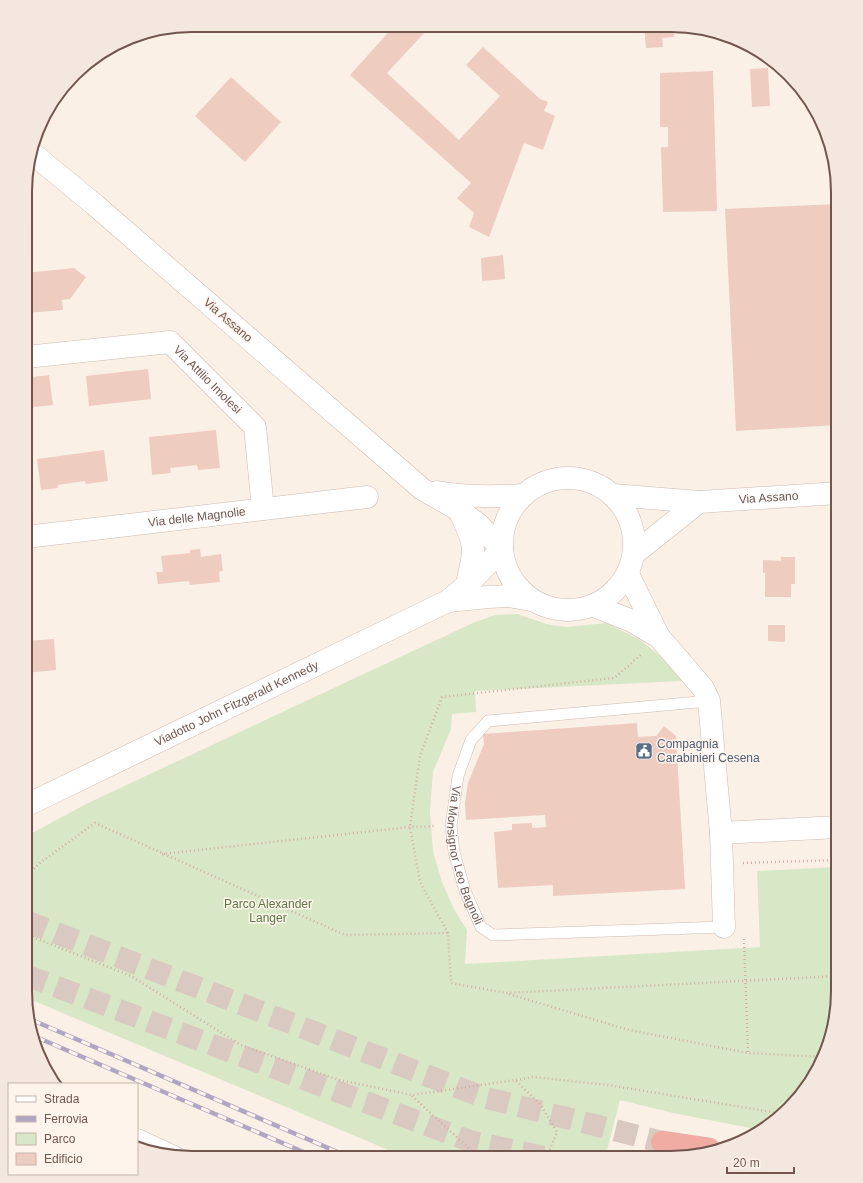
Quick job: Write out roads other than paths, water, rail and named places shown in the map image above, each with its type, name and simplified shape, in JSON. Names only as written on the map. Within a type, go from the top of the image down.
[{"type":"highway","points":[[662,1142],[702,1148]]},
{"type":"street","name":"Via Assano","points":[[36,156],[95,205],[422,490],[459,510],[478,524],[502,549]]},
{"type":"street","name":"Via Attilio Imolesi","points":[[32,356],[170,342],[255,427],[263,509]]},
{"type":"street","points":[[568,478],[584,479],[595,483],[613,495],[627,512],[634,532],[635,553],[628,574],[620,587],[608,598],[594,606],[578,610],[562,611],[546,607],[531,600],[516,586],[506,568],[502,549],[503,529],[511,510],[523,495],[537,486],[547,482],[568,478]]},
{"type":"street","points":[[422,490],[461,496],[497,497],[523,495]]},
{"type":"street","name":"Via Assano","points":[[613,495],[699,502],[831,494]]},
{"type":"street","name":"Via delle Magnolie","points":[[32,536],[367,497]]},
{"type":"street","points":[[635,553],[699,502]]},
{"type":"street","points":[[459,510],[473,548],[467,585]]},
{"type":"street","name":"Viadotto John Fitzgerald Kennedy","points":[[32,803],[448,602],[502,549]]},
{"type":"street","points":[[628,574],[659,637],[699,682],[709,701],[721,833],[734,930]]},
{"type":"street","name":"Viadotto John Fitzgerald Kennedy","points":[[448,602],[509,596],[531,600]]},
{"type":"street","points":[[594,606],[632,621],[659,637]]},
{"type":"street","points":[[721,833],[831,827]]},
{"type":"street","points":[[138,1140],[150,1146]]},
{"type":"lane","name":"Via Monsignor Leo Bagnoli","points":[[709,701],[488,721],[471,740],[458,776],[451,826],[454,852],[465,892],[481,927],[494,935],[734,930]]},
{"type":"tunnel","points":[[32,924],[483,1097],[662,1142]]},
{"type":"tunnel","points":[[32,978],[470,1141],[516,1151]]},
{"type":"railway","points":[[35,1021],[335,1151]]},
{"type":"railway","points":[[39,1038],[301,1151]]},
{"type":"place","name":"Compagnia Carabinieri Cesena","points":[[644,751]]},
{"type":"park label","name":"Parco Alexander Langer","points":[[268,911]]}]
